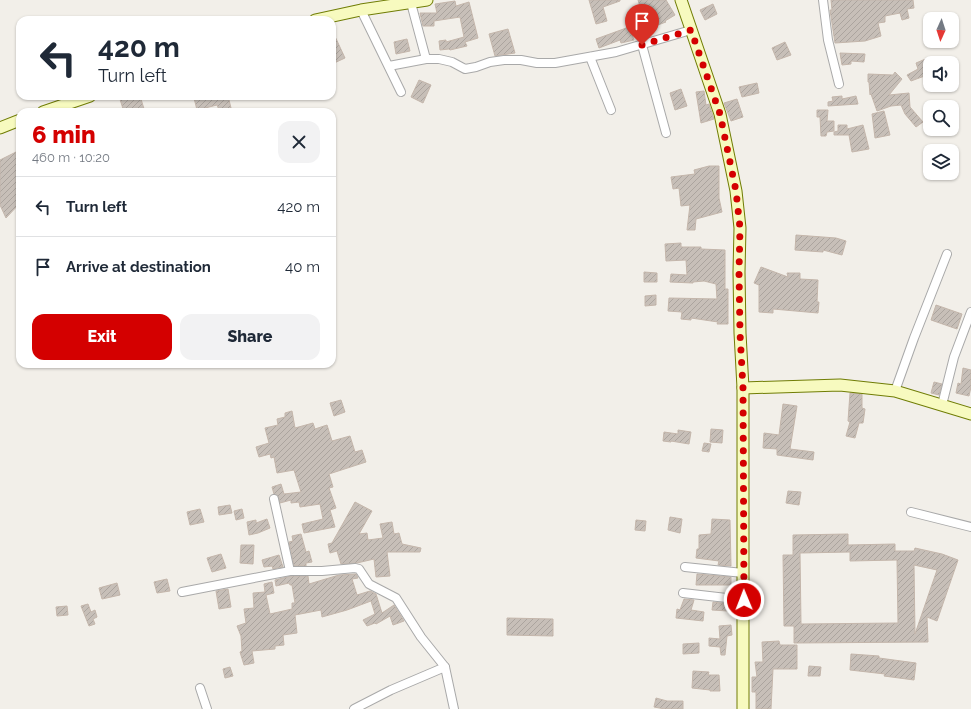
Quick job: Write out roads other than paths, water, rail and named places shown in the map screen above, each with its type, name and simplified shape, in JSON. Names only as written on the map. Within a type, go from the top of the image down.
[{"type":"street","points":[[333,16],[385,3],[411,3],[427,0]]},
{"type":"street","points":[[681,0],[720,114],[736,191],[740,228],[739,287],[743,388],[743,709]]},
{"type":"street","points":[[823,0],[828,40],[839,84]]},
{"type":"street","points":[[411,3],[426,59]]},
{"type":"street","points":[[361,10],[401,92]]},
{"type":"street","points":[[389,66],[426,59],[439,59],[452,62],[465,69],[504,60],[555,63],[590,57],[642,45],[691,30]]},
{"type":"street","points":[[642,45],[666,133]]},
{"type":"street","points":[[590,57],[611,110]]},
{"type":"street","points":[[55,108],[78,100]]},
{"type":"street","points":[[0,128],[16,122]]},
{"type":"street","points":[[896,391],[947,254]]},
{"type":"street","points":[[942,405],[954,357],[971,312]]},
{"type":"street","points":[[743,388],[840,384],[896,391],[971,414]]},
{"type":"street","points":[[274,499],[290,571]]},
{"type":"street","points":[[911,512],[971,527]]},
{"type":"street","points":[[685,567],[743,573]]},
{"type":"street","points":[[182,592],[290,571],[359,569],[370,584],[396,598],[421,637],[445,667],[454,709]]},
{"type":"street","points":[[683,593],[744,600]]},
{"type":"street","points":[[354,709],[391,690],[445,667]]},
{"type":"street","points":[[200,688],[207,709]]}]
